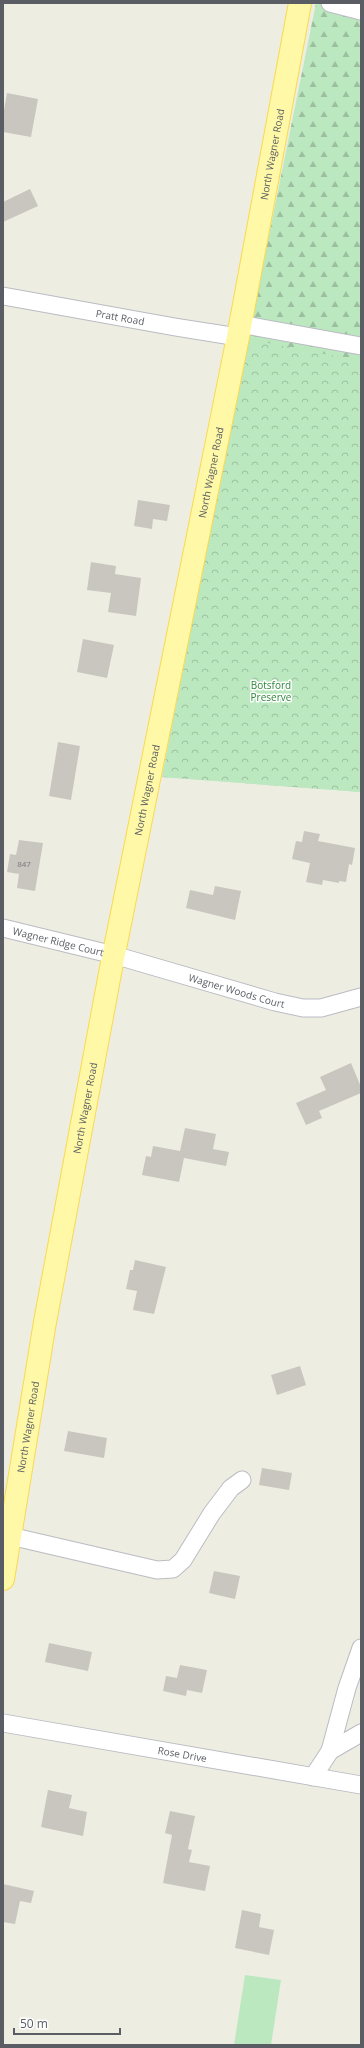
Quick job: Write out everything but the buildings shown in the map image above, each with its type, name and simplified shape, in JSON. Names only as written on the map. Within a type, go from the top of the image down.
[{"type":"main road","name":"North Wagner Road","points":[[3,1579],[45,1322],[114,955],[239,330],[300,3]]},
{"type":"street","points":[[330,3],[361,11]]},
{"type":"street","name":"Pratt Road","points":[[3,296],[361,346]]},
{"type":"street","name":"Wagner Ridge Court","points":[[3,928],[114,955]]},
{"type":"street","name":"Wagner Woods Court","points":[[114,955],[275,1002],[303,1008],[321,1008],[361,997]]},
{"type":"street","points":[[10,1536],[157,1570],[173,1569],[183,1560],[212,1513],[231,1488],[242,1480]]},
{"type":"street","points":[[313,1777],[330,1751],[347,1688],[361,1648]]},
{"type":"street","name":"Rose Drive","points":[[3,1723],[361,1785]]},
{"type":"street","points":[[330,1751],[361,1733]]},
{"type":"green space","name":"Botsford Preserve","points":[[316,3],[361,3],[361,792],[162,777]]},
{"type":"green space","name":"Botsford Preserve","points":[[248,339],[361,361],[361,792],[162,777]]},
{"type":"green space","points":[[245,1975],[281,1980],[271,2045],[234,2045]]}]
